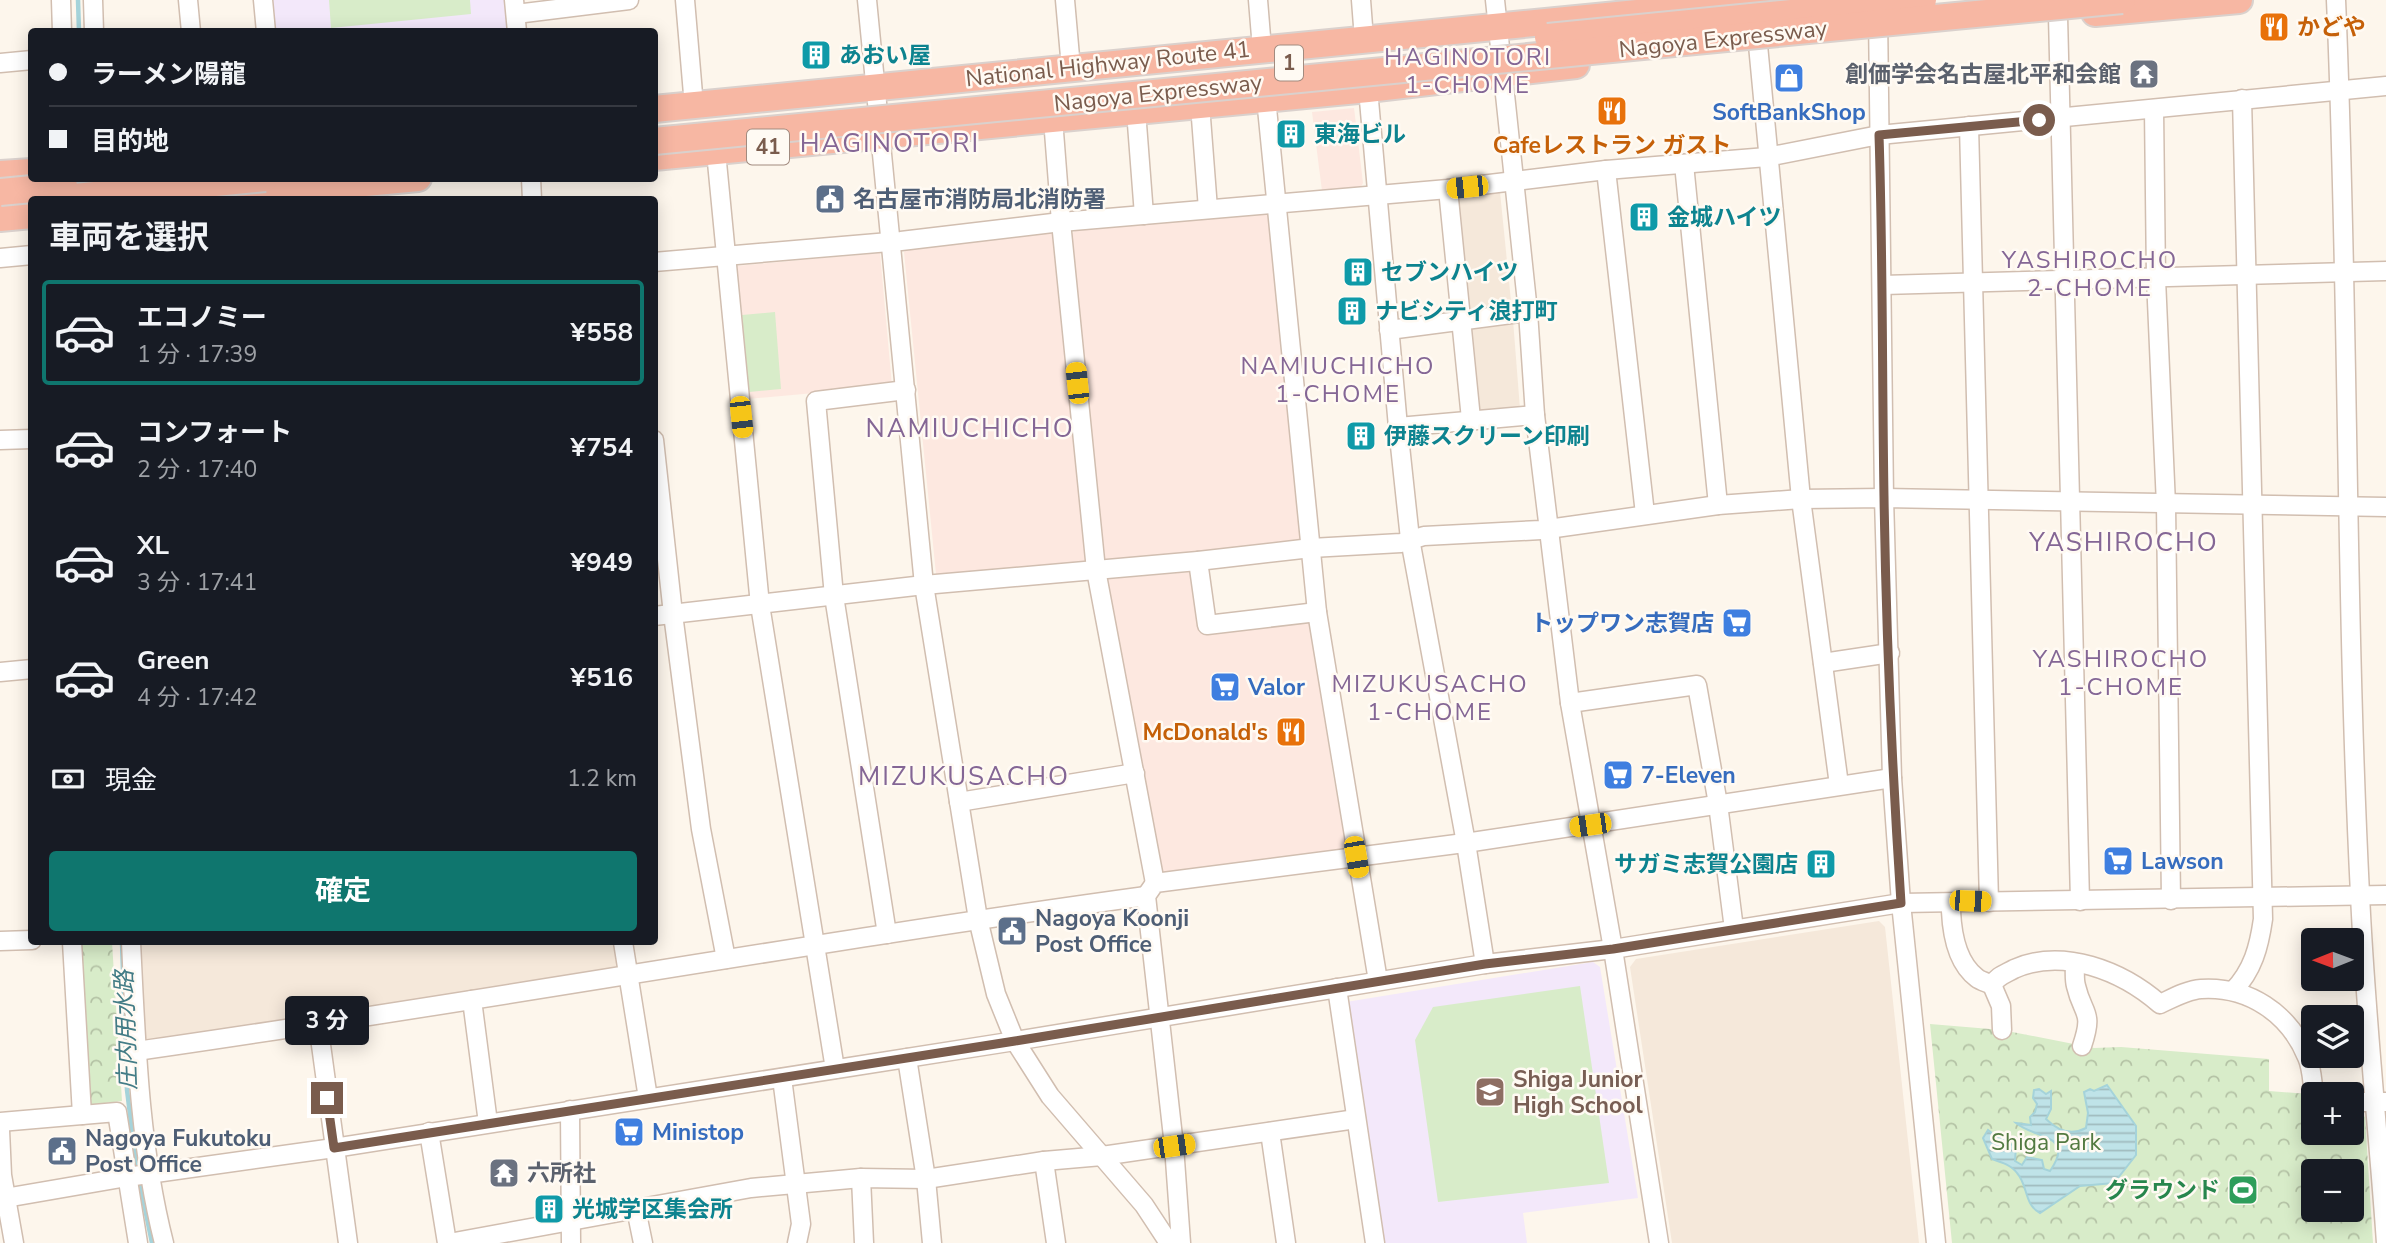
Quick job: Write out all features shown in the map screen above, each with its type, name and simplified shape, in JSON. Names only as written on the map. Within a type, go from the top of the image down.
[{"type":"highway","name":"National Highway Route 41","points":[[658,109],[1770,0]]},
{"type":"highway","name":"Nagoya Expressway","points":[[658,126],[1923,0]]},
{"type":"highway","name":"Nagoya Expressway","points":[[658,141],[2122,0]]},
{"type":"highway","name":"41","points":[[658,157],[1368,89],[1758,45],[2239,0]]},
{"type":"highway","points":[[0,174],[28,172]]},
{"type":"highway","points":[[0,192],[96,182]]},
{"type":"highway","points":[[85,196],[225,182]]},
{"type":"highway","points":[[266,196],[372,191],[404,182]]},
{"type":"highway","points":[[0,204],[28,201]]},
{"type":"highway","points":[[0,218],[28,215]]},
{"type":"street","points":[[61,0],[62,28]]},
{"type":"street","points":[[93,0],[94,28]]},
{"type":"street","points":[[188,0],[191,28]]},
{"type":"street","points":[[263,0],[266,28]]},
{"type":"street","points":[[516,15],[597,1],[629,0]]},
{"type":"street","points":[[685,0],[694,106]]},
{"type":"street","points":[[867,0],[924,585],[978,919],[996,994],[1015,1041],[1050,1096],[1144,1205],[1169,1243]]},
{"type":"street","points":[[1065,0],[1071,68]]},
{"type":"street","points":[[1258,0],[1262,49]]},
{"type":"street","points":[[1361,0],[1364,39]]},
{"type":"street","points":[[1495,0],[1528,312],[1535,415],[1570,703],[1613,949],[1659,1243]]},
{"type":"street","points":[[1879,0],[1877,35],[1883,285],[1884,498],[1892,778],[1901,903],[1936,1243]]},
{"type":"street","points":[[2336,0],[2347,506],[2360,895],[2381,1102],[2386,1243]]},
{"type":"street","points":[[2058,16],[2080,901]]},
{"type":"street","points":[[1758,45],[1801,499],[1839,785]]},
{"type":"street","points":[[0,64],[28,60]]},
{"type":"street","points":[[658,262],[891,242],[1061,222],[1448,189],[1606,170],[1767,157],[1879,135],[2386,86]]},
{"type":"street","points":[[1368,89],[1410,539],[1466,843],[1485,964]]},
{"type":"street","points":[[1266,99],[1317,612],[1378,981]]},
{"type":"street","points":[[2233,991],[2252,965],[2259,947],[2262,898],[2242,99]]},
{"type":"street","points":[[1199,105],[1208,209]]},
{"type":"street","points":[[2154,109],[2156,279],[2166,505],[2171,900]]},
{"type":"street","points":[[1136,111],[1144,215]]},
{"type":"street","points":[[1053,119],[1096,570],[1135,774],[1150,889],[1181,1243]]},
{"type":"street","points":[[1969,126],[1989,902]]},
{"type":"street","points":[[716,152],[724,257],[760,605],[835,1069]]},
{"type":"street","points":[[1684,164],[1718,505]]},
{"type":"street","points":[[1606,170],[1645,514]]},
{"type":"street","points":[[1448,189],[1471,419]]},
{"type":"street","points":[[0,258],[28,255]]},
{"type":"street","points":[[1883,285],[2386,271]]},
{"type":"street","points":[[1389,330],[1528,312]]},
{"type":"street","points":[[887,934],[834,596],[816,401],[906,390]]},
{"type":"street","points":[[1398,427],[1535,415]]},
{"type":"street","points":[[0,440],[28,439]]},
{"type":"street","points":[[664,615],[924,585],[1199,561],[1311,548],[1401,543],[1424,536],[1550,528],[1718,505],[1801,499],[1884,498],[2386,507]]},
{"type":"street","points":[[658,510],[664,615],[726,959]]},
{"type":"street","points":[[1199,561],[1208,625],[1317,612]]},
{"type":"street","points":[[1823,663],[1890,653]]},
{"type":"street","points":[[0,672],[28,669]]},
{"type":"street","points":[[1570,703],[1697,685],[1718,804],[1734,929]]},
{"type":"street","points":[[959,802],[1135,774]]},
{"type":"street","points":[[137,1051],[816,946],[1150,889],[1892,778]]},
{"type":"street","points":[[3,1198],[149,1173],[334,1148],[782,1078],[1485,964],[1613,949],[1901,903],[2386,895]]},
{"type":"street","points":[[1951,911],[1954,938],[1963,961],[1977,978],[1992,985],[2001,1006],[2002,1030]]},
{"type":"street","points":[[0,941],[28,940]]},
{"type":"street","points":[[72,945],[82,1115]]},
{"type":"street","points":[[131,945],[137,1051],[149,1173],[164,1243]]},
{"type":"street","points":[[624,945],[648,1098]]},
{"type":"street","points":[[1992,985],[1996,978],[2020,966],[2043,961],[2075,963],[2101,969],[2125,978],[2160,1004],[2199,989],[2233,991],[2273,1009],[2289,1024],[2308,1059],[2312,1082]]},
{"type":"street","points":[[2075,963],[2076,986],[2087,1011],[2088,1027],[2082,1046]]},
{"type":"street","points":[[1337,988],[1375,1243]]},
{"type":"street","points":[[472,1000],[488,1123]]},
{"type":"street","points":[[318,1023],[348,1243]]},
{"type":"street","points":[[907,1058],[926,1180],[932,1243]]},
{"type":"street","points":[[782,1078],[802,1224],[797,1243]]},
{"type":"street","points":[[570,1111],[571,1243]]},
{"type":"street","points":[[0,1122],[117,1112],[138,1243]]},
{"type":"street","points":[[429,1132],[448,1243],[751,1188],[861,1178],[926,1180],[1044,1161],[1102,1156],[1356,1119]]},
{"type":"street","points":[[0,1130],[3,1198],[14,1243]]},
{"type":"street","points":[[1270,1132],[1286,1243]]},
{"type":"street","points":[[1044,1161],[1056,1243]]},
{"type":"street","points":[[861,1178],[864,1243]]},
{"type":"street","points":[[636,1209],[643,1243]]},
{"type":"shaded area","points":[[271,0],[505,0],[508,28],[275,28]]},
{"type":"shaded area","points":[[1354,108],[1363,183],[1360,188],[1322,191],[1312,112]]},
{"type":"shaded area","points":[[1500,192],[1512,311],[1466,316],[1455,196]]},
{"type":"shaded area","points":[[1269,213],[1300,541],[1105,564],[1100,560],[1069,236],[1075,231]]},
{"type":"shaded area","points":[[1055,230],[1090,565],[937,584],[904,252],[908,248]]},
{"type":"shaded area","points":[[880,253],[892,386],[747,399],[735,266]]},
{"type":"shaded area","points":[[1513,320],[1520,409],[1478,414],[1467,323]]},
{"type":"shaded area","points":[[1191,572],[1195,576],[1204,635],[1310,620],[1333,775],[1349,858],[1160,876],[1103,586],[1108,579]]},
{"type":"shaded area","points":[[1879,921],[1885,927],[1919,1243],[1672,1243],[1630,967],[1636,959]]},
{"type":"shaded area","points":[[134,945],[614,945],[618,967],[614,972],[146,1045],[141,1041]]},
{"type":"shaded area","name":"Shiga Junior High School","points":[[1593,962],[1600,967],[1638,1198],[1523,1213],[1527,1243],[1383,1243],[1346,1002]]},
{"type":"green space","points":[[329,0],[470,0],[471,14],[331,28]]},
{"type":"green space","points":[[775,312],[781,389],[749,392],[742,315]]},
{"type":"green space","points":[[77,945],[112,945],[122,1101],[88,1105]]},
{"type":"green space","points":[[1580,986],[1609,1183],[1438,1202],[1415,1040],[1433,1007]]},
{"type":"green space","name":"Shiga Park","points":[[1930,1024],[2002,1030],[2094,1048],[2121,1047],[2269,1059],[2269,1091],[2301,1093],[2301,1145],[2364,1145],[2365,1117],[2373,1243],[1952,1243]]},
{"type":"water","points":[[2107,1085],[2136,1126],[2136,1155],[2114,1183],[2080,1186],[2040,1213],[2031,1205],[2017,1173],[2009,1166],[1992,1159],[1983,1138],[1988,1130],[1998,1138],[2003,1134],[2008,1136],[2006,1142],[2009,1146],[2014,1143],[2016,1147],[2015,1161],[2022,1165],[2027,1157],[2042,1160],[2044,1169],[2050,1171],[2057,1159],[2056,1144],[2016,1123],[2031,1125],[2030,1117],[2037,1104],[2033,1098],[2034,1090],[2039,1089],[2046,1094],[2051,1091],[2051,1109],[2046,1119],[2055,1127],[2075,1132],[2086,1128],[2088,1113],[2084,1092]]},
{"type":"waterway","name":"庄内用水路","points":[[78,0],[79,28]]},
{"type":"waterway","name":"庄内用水路","points":[[122,945],[127,1090],[137,1171]]},
{"type":"waterway","name":"庄内用水路","points":[[139,1179],[152,1243]]},
{"type":"place","name":"かどや","points":[[2274,27]]},
{"type":"place","name":"あおい屋","points":[[816,55]]},
{"type":"place","name":"創価学会名古屋北平和会館","points":[[2144,74]]},
{"type":"place","name":"SoftBankShop","points":[[1789,78]]},
{"type":"place","name":"Cafeレストラン ガスト","points":[[1612,111]]},
{"type":"place","name":"東海ビル","points":[[1291,134]]},
{"type":"place","name":"名古屋市消防局北消防署","points":[[830,199]]},
{"type":"place","name":"金城ハイツ","points":[[1644,217]]},
{"type":"place","name":"セブンハイツ","points":[[1358,272]]},
{"type":"place","name":"ナビシティ浪打町","points":[[1352,311]]},
{"type":"place","name":"伊藤スクリーン印刷","points":[[1361,436]]},
{"type":"place","name":"トップワン志賀店","points":[[1737,623]]},
{"type":"place","name":"Valor","points":[[1225,687]]},
{"type":"place","name":"McDonald's","points":[[1291,732]]},
{"type":"place","name":"7-Eleven","points":[[1618,775]]},
{"type":"place","name":"Lawson","points":[[2118,861]]},
{"type":"place","name":"サガミ志賀公園店","points":[[1821,864]]},
{"type":"place","name":"Nagoya Koonji Post Office","points":[[1012,931]]},
{"type":"place","name":"Shiga Junior High School","points":[[1490,1092]]},
{"type":"place","name":"Ministop","points":[[629,1132]]},
{"type":"place","name":"Nagoya Fukutoku Post Office","points":[[62,1151]]},
{"type":"place","name":"六所社","points":[[504,1173]]},
{"type":"place","name":"グラウンド","points":[[2243,1190]]},
{"type":"place","name":"光城学区集会所","points":[[549,1209]]},
{"type":"district","name":"HAGINOTORI 1-CHOME","points":[[1468,71]]},
{"type":"district","name":"HAGINOTORI","points":[[890,143]]},
{"type":"district","name":"YASHIROCHO 2-CHOME","points":[[2090,274]]},
{"type":"district","name":"NAMIUCHICHO 1-CHOME","points":[[1338,380]]},
{"type":"district","name":"NAMIUCHICHO","points":[[970,428]]},
{"type":"district","name":"YASHIROCHO","points":[[2124,542]]},
{"type":"district","name":"YASHIROCHO 1-CHOME","points":[[2121,673]]},
{"type":"district","name":"MIZUKUSACHO 1-CHOME","points":[[1430,698]]},
{"type":"district","name":"MIZUKUSACHO","points":[[964,776]]},
{"type":"route","points":[[327,1098],[334,1148],[1485,964],[1613,949],[1901,903],[1892,778],[1884,498],[1879,135],[2039,120]]}]
